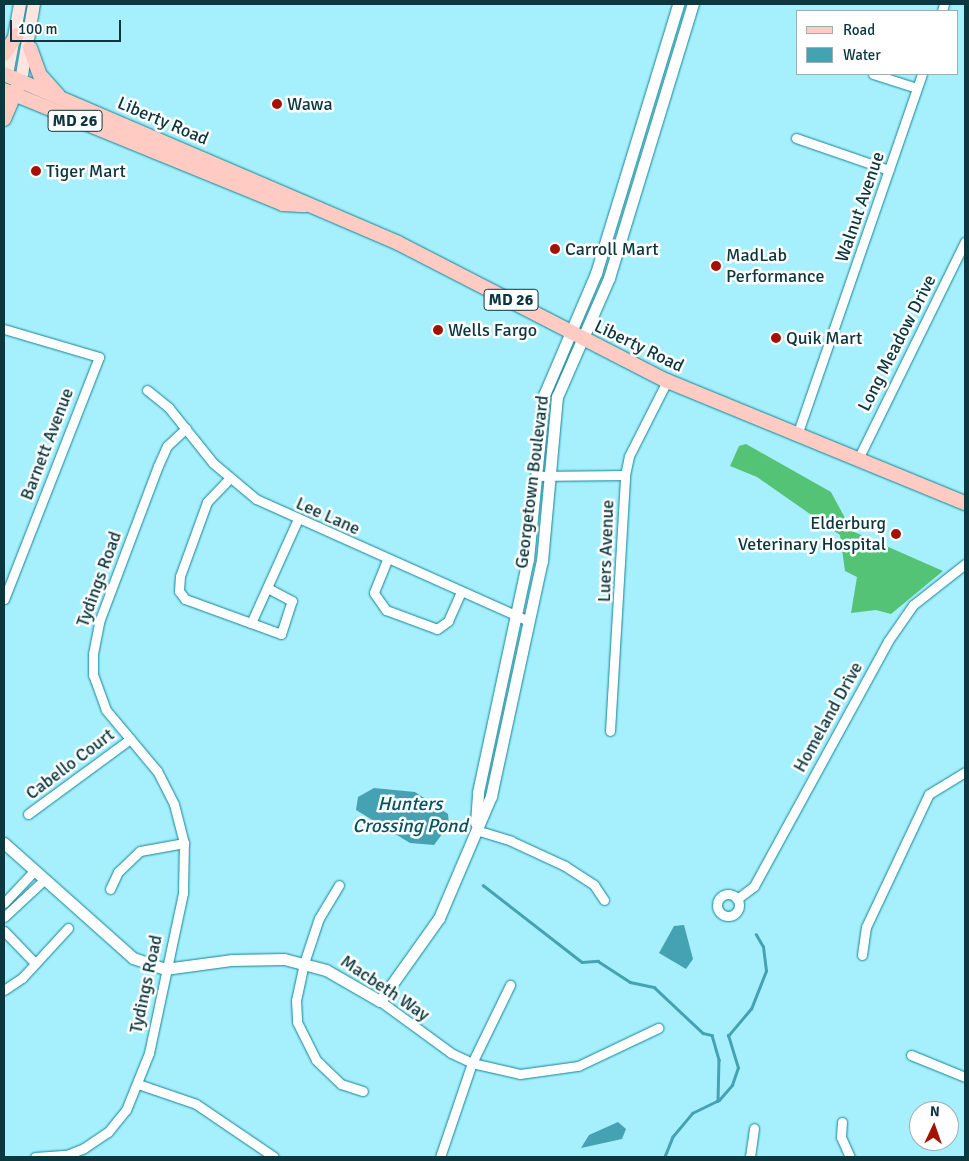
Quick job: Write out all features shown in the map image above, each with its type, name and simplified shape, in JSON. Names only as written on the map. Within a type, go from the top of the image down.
[{"type":"main road","points":[[5,77],[17,35],[20,4]]},
{"type":"main road","points":[[4,119],[9,93],[21,81],[30,48],[34,4]]},
{"type":"main road","points":[[4,54],[17,35]]},
{"type":"main road","points":[[30,48],[40,75],[62,99]]},
{"type":"main road","name":"Liberty Road","points":[[5,77],[21,81],[288,192],[305,205],[462,273],[574,335],[667,381],[965,502]]},
{"type":"main road","name":"Liberty Road","points":[[9,93],[283,204],[305,205]]},
{"type":"street","name":"Georgetown Boulevard","points":[[380,1001],[439,918],[491,796],[530,621],[546,533],[555,405],[574,335],[596,273],[648,90],[678,4]]},
{"type":"street","name":"Georgetown Boulevard","points":[[476,830],[478,792],[517,616],[532,531],[544,395],[574,335],[608,278],[693,4]]},
{"type":"street","points":[[876,75],[917,88]]},
{"type":"street","name":"Walnut Avenue","points":[[797,435],[922,75]]},
{"type":"street","points":[[796,138],[889,170]]},
{"type":"street","name":"Long Meadow Drive","points":[[858,459],[965,242]]},
{"type":"street","name":"Barnett Avenue","points":[[4,329],[99,357],[4,599]]},
{"type":"street","name":"Luers Avenue","points":[[610,731],[626,475],[629,456],[667,381]]},
{"type":"street","name":"Lee Lane","points":[[148,390],[186,428],[229,479],[256,500],[298,521],[530,621]]},
{"type":"street","name":"Tydings Road","points":[[34,1157],[67,1155],[84,1148],[116,1124],[138,1084],[183,893],[184,843],[165,786],[101,701],[93,675],[94,642],[158,466],[167,446],[186,428]]},
{"type":"street","points":[[536,476],[550,474],[626,475]]},
{"type":"street","points":[[229,479],[207,502],[178,585],[186,599],[280,634],[292,601],[269,589]]},
{"type":"street","points":[[251,624],[269,589],[298,521]]},
{"type":"street","points":[[387,560],[374,593],[386,610],[438,629],[448,621],[461,592]]},
{"type":"street","name":"Homeland Drive","points":[[737,899],[754,886],[893,634],[913,605],[965,564]]},
{"type":"street","name":"Cabello Court","points":[[28,814],[130,739]]},
{"type":"street","points":[[862,955],[866,927],[929,794],[965,772]]},
{"type":"street","points":[[476,830],[512,841],[565,866],[594,886],[604,900]]},
{"type":"street","name":"Macbeth Way","points":[[4,843],[116,949],[165,969],[261,958],[304,964],[326,970],[380,1001],[420,1032],[472,1063],[520,1074],[559,1072],[658,1028]]},
{"type":"street","points":[[110,889],[118,872],[140,851],[184,843]]},
{"type":"street","points":[[4,904],[34,871]]},
{"type":"street","points":[[4,918],[44,880]]},
{"type":"street","points":[[339,885],[320,918],[304,964],[296,1010],[306,1048],[341,1084],[363,1091]]},
{"type":"street","points":[[4,990],[35,963],[68,928]]},
{"type":"street","points":[[4,931],[35,963]]},
{"type":"street","points":[[440,1157],[472,1063],[510,985]]},
{"type":"street","points":[[911,1056],[964,1073]]},
{"type":"street","points":[[138,1084],[196,1104],[274,1157]]},
{"type":"street","points":[[842,1122],[841,1137],[850,1157]]},
{"type":"street","points":[[750,1157],[754,1128]]},
{"type":"street","points":[[84,1148],[88,1157]]},
{"type":"green space","points":[[746,444],[831,492],[852,531],[943,571],[891,614],[876,610],[851,613],[857,577],[845,571],[840,535],[757,477],[730,466],[739,446]]},
{"type":"water","name":"Hunters Crossing Pond","points":[[374,788],[415,792],[448,814],[449,825],[434,845],[410,843],[356,810],[358,797]]},
{"type":"water","points":[[684,925],[693,959],[686,969],[659,953],[674,926]]},
{"type":"water","points":[[618,1122],[626,1129],[622,1139],[581,1148],[589,1135]]},
{"type":"waterway","points":[[483,885],[582,962],[598,961],[630,982],[654,987],[703,1033],[712,1035],[719,1060],[718,1101],[693,1113],[673,1137],[665,1157]]},
{"type":"waterway","points":[[719,1100],[732,1085],[738,1068],[728,1036],[751,1009],[766,971],[763,947],[756,935]]},
{"type":"place","name":"Wawa","points":[[277,104]]},
{"type":"place","name":"Tiger Mart","points":[[36,171]]},
{"type":"place","name":"Carroll Mart","points":[[555,249]]},
{"type":"place","name":"MadLab Performance","points":[[716,266]]},
{"type":"place","name":"Wells Fargo","points":[[438,330]]},
{"type":"place","name":"Quik Mart","points":[[776,338]]},
{"type":"place","name":"Elderburg Veterinary Hospital","points":[[896,534]]}]
